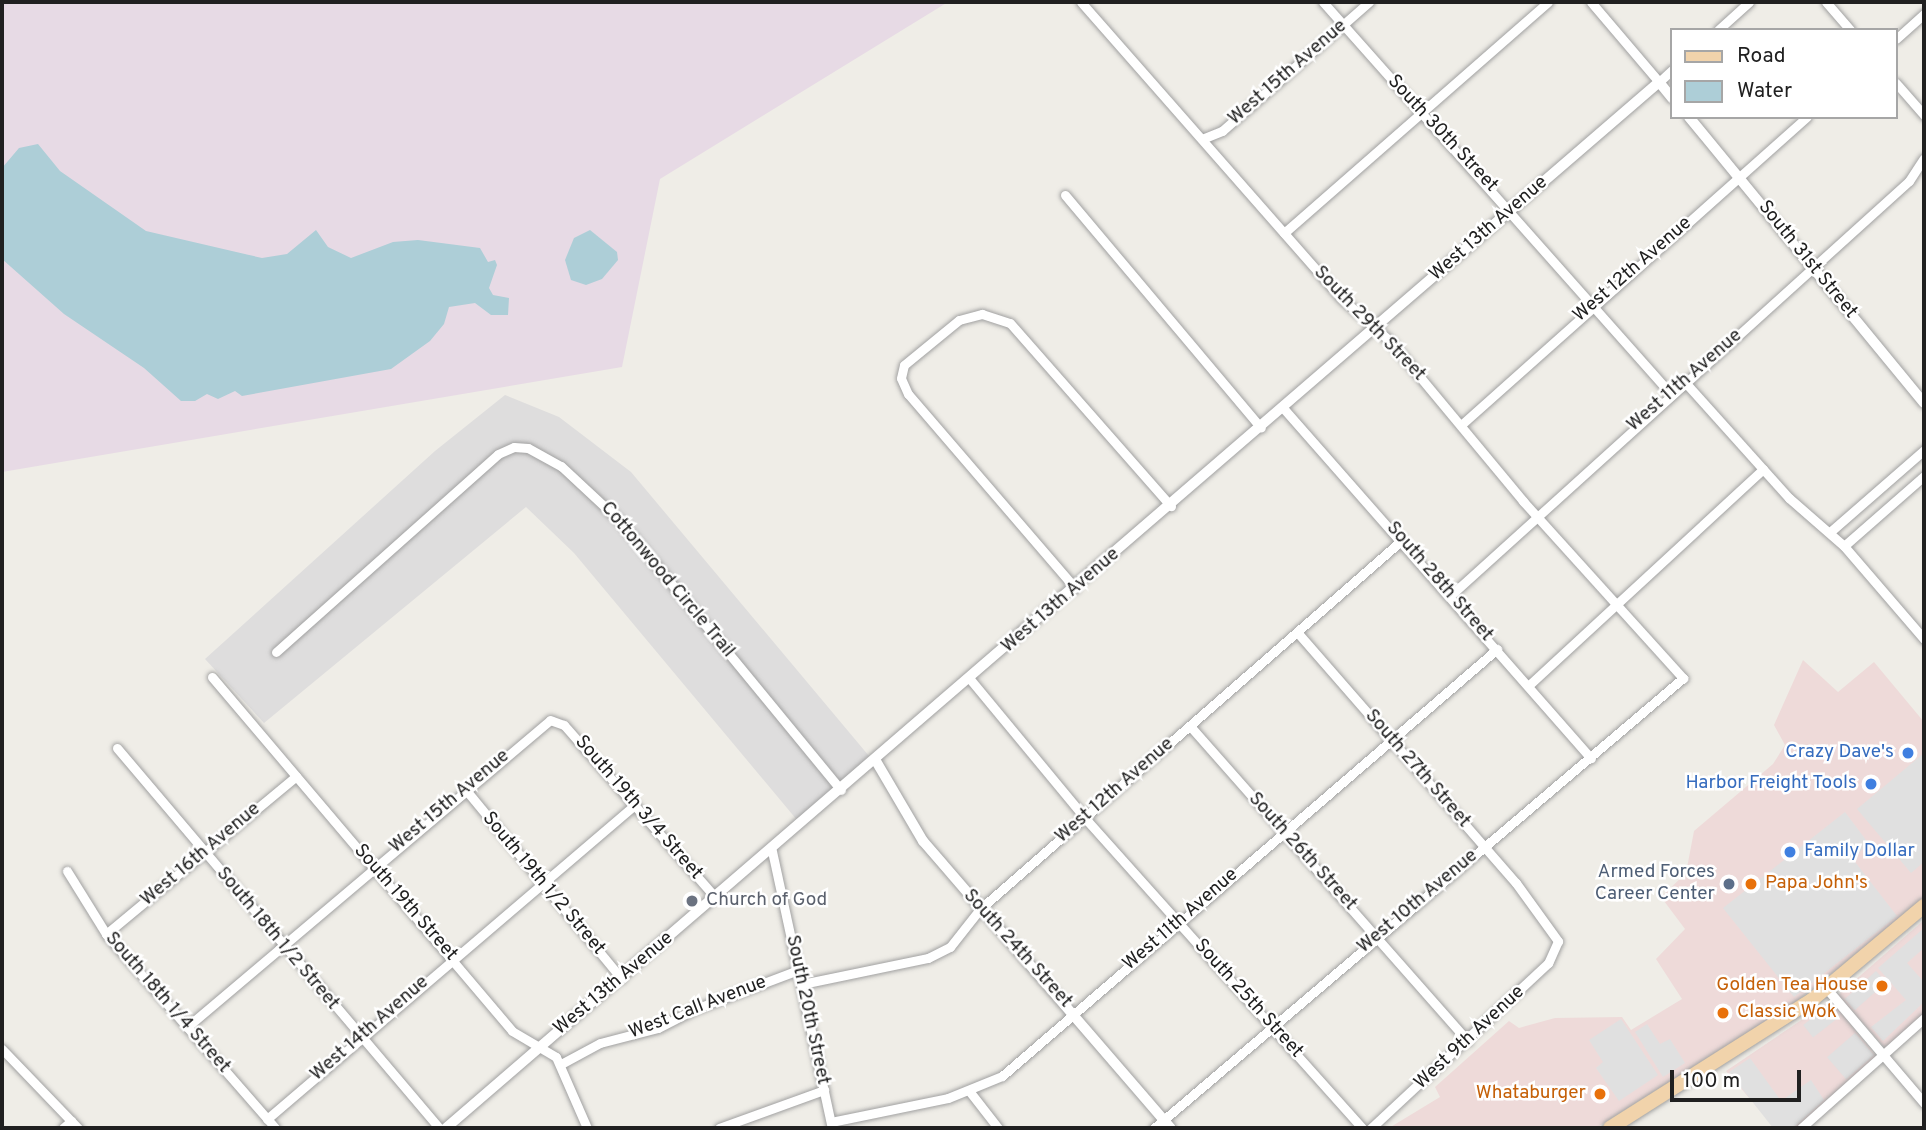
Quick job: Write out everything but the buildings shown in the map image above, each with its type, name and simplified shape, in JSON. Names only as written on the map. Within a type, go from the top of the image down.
[{"type":"main road","points":[[1614,1127],[1826,989],[1924,906]]},
{"type":"street","name":"South 29th Street","points":[[1081,2],[1284,233],[1374,330],[1391,342],[1535,515],[1683,678]]},
{"type":"street","name":"South 30th Street","points":[[1323,2],[1511,210],[1671,393]]},
{"type":"street","name":"West 15th Avenue","points":[[1202,139],[1222,131],[1369,2]]},
{"type":"street","points":[[1284,233],[1548,2]]},
{"type":"street","points":[[1591,2],[1671,96]]},
{"type":"street","points":[[1720,28],[1749,2]]},
{"type":"street","points":[[1826,2],[1848,28]]},
{"type":"street","points":[[1898,37],[1924,15]]},
{"type":"street","name":"West 13th Avenue","points":[[446,1128],[772,851],[1671,72]]},
{"type":"street","points":[[1898,85],[1924,115]]},
{"type":"street","name":"South 31st Street","points":[[1691,119],[1924,403]]},
{"type":"street","name":"West 12th Avenue","points":[[1461,425],[1805,119]]},
{"type":"street","name":"West 11th Avenue","points":[[1451,595],[1535,515],[1813,269],[1919,168],[1924,158]]},
{"type":"street","points":[[1065,195],[1261,428]]},
{"type":"street","points":[[1075,588],[908,394],[901,370],[960,320],[996,316],[1019,331],[1171,506]]},
{"type":"street","points":[[1684,381],[1789,498],[1830,532],[1924,639]]},
{"type":"street","name":"South 28th Street","points":[[1284,409],[1451,595],[1591,758]]},
{"type":"street","name":"Cottonwood Circle Trail","points":[[276,652],[498,454],[514,447],[528,448],[561,467],[620,522],[841,790]]},
{"type":"street","points":[[1830,532],[1924,450]]},
{"type":"street","points":[[1528,686],[1763,469]]},
{"type":"street","points":[[1843,546],[1924,476]]},
{"type":"street","name":"West 12th Avenue","points":[[802,984],[939,955],[980,909],[1402,540]]},
{"type":"street","name":"South 27th Street","points":[[1297,632],[1485,846],[1551,925],[1558,941]]},
{"type":"street","name":"West 11th Avenue","points":[[832,1125],[970,1092],[1002,1076],[1497,649]]},
{"type":"street","name":"South 19th Street","points":[[212,677],[512,1031],[540,1047],[561,1064],[587,1128]]},
{"type":"street","name":"West 10th Avenue","points":[[1154,1128],[1168,1124],[1271,1025],[1683,678]]},
{"type":"street","name":"South 25th Street","points":[[970,679],[1084,817],[1362,1128]]},
{"type":"street","name":"West 15th Avenue","points":[[187,1027],[545,722],[557,721]]},
{"type":"street","name":"South 19th 3/4 Street","points":[[557,721],[716,898]]},
{"type":"street","name":"South 26th Street","points":[[1190,726],[1468,1041]]},
{"type":"street","name":"South 18th 1/2 Street","points":[[117,748],[439,1128]]},
{"type":"street","name":"South 24th Street","points":[[876,761],[916,832],[1168,1124]]},
{"type":"street","name":"West 16th Avenue","points":[[106,934],[296,776]]},
{"type":"street","name":"South 19th 1/2 Street","points":[[466,790],[621,978]]},
{"type":"street","name":"West 14th Avenue","points":[[267,1119],[635,805]]},
{"type":"street","name":"South 20th Street","points":[[772,851],[832,1125]]},
{"type":"street","name":"South 18th 1/4 Street","points":[[67,871],[106,934],[275,1128]]},
{"type":"street","name":"West 9th Avenue","points":[[1371,1128],[1468,1041],[1548,963],[1558,941]]},
{"type":"street","name":"West Call Avenue","points":[[561,1064],[600,1043],[651,1030],[798,970]]},
{"type":"street","points":[[1826,989],[1924,1102]]},
{"type":"street","points":[[1801,1128],[1924,1018]]},
{"type":"street","points":[[2,1049],[74,1125],[63,1128]]},
{"type":"street","points":[[719,1128],[824,1090]]},
{"type":"street","points":[[970,1092],[998,1128]]},
{"type":"shaded area","points":[[2,2],[948,2],[660,179],[622,367],[2,472]]},
{"type":"shaded area","points":[[505,395],[559,417],[631,472],[869,756],[797,820],[574,553],[526,507],[264,723],[205,659],[435,451]]},
{"type":"shaded area","points":[[1803,660],[1838,692],[1874,662],[1924,722],[1924,900],[1793,1004],[1596,1128],[1389,1128],[1440,1097],[1435,1087],[1509,1021],[1519,1028],[1555,1018],[1622,1017],[1631,1030],[1682,999],[1656,959],[1685,929],[1661,897],[1686,873],[1694,831],[1773,764],[1785,745],[1774,725]]},
{"type":"shaded area","points":[[1924,753],[1924,862],[1911,873],[1857,809]]},
{"type":"shaded area","points":[[1845,812],[1869,844],[1852,858],[1897,916],[1794,997],[1723,908]]},
{"type":"shaded area","points":[[1924,920],[1924,1014],[1885,1048],[1838,995]]},
{"type":"shaded area","points":[[1924,928],[1924,948],[1907,963],[1924,982],[1924,1002],[1883,1041],[1871,1027],[1906,1000],[1878,968]]},
{"type":"shaded area","points":[[1876,971],[1886,982],[1855,1010],[1845,999]]},
{"type":"shaded area","points":[[1831,1000],[1876,1056],[1796,1128],[1775,1128],[1726,1071]]},
{"type":"shaded area","points":[[1830,1004],[1840,1017],[1813,1038],[1803,1025]]},
{"type":"shaded area","points":[[1621,1019],[1658,1075],[1619,1101],[1596,1068],[1603,1062],[1589,1040]]},
{"type":"shaded area","points":[[1647,1024],[1660,1044],[1670,1039],[1685,1063],[1663,1077],[1635,1032]]},
{"type":"shaded area","points":[[1855,1033],[1874,1055],[1846,1079],[1827,1057]]},
{"type":"shaded area","points":[[1750,1058],[1781,1101],[1811,1080],[1824,1100],[1793,1128],[1773,1128],[1729,1072]]},
{"type":"water","points":[[38,144],[60,171],[146,231],[262,258],[287,254],[316,230],[328,247],[351,258],[393,242],[418,240],[480,248],[488,262],[495,260],[497,265],[489,288],[493,295],[509,298],[508,315],[491,315],[475,303],[449,307],[444,324],[430,341],[391,369],[242,396],[235,391],[218,399],[207,394],[195,401],[181,401],[144,368],[64,314],[2,259],[2,168],[19,148]]},
{"type":"water","points":[[590,230],[617,252],[618,260],[602,279],[586,285],[571,280],[565,260],[574,238]]},
{"type":"place","name":"Crazy Dave's","points":[[1908,753]]},
{"type":"place","name":"Harbor Freight Tools","points":[[1871,784]]},
{"type":"place","name":"Family Dollar","points":[[1790,852]]},
{"type":"place","name":"Armed Forces Career Center","points":[[1729,884]]},
{"type":"place","name":"Papa John's","points":[[1751,884]]},
{"type":"place","name":"Church of God","points":[[692,901]]},
{"type":"place","name":"Golden Tea House","points":[[1882,986]]},
{"type":"place","name":"Classic Wok","points":[[1723,1013]]},
{"type":"place","name":"Whataburger","points":[[1600,1094]]}]
